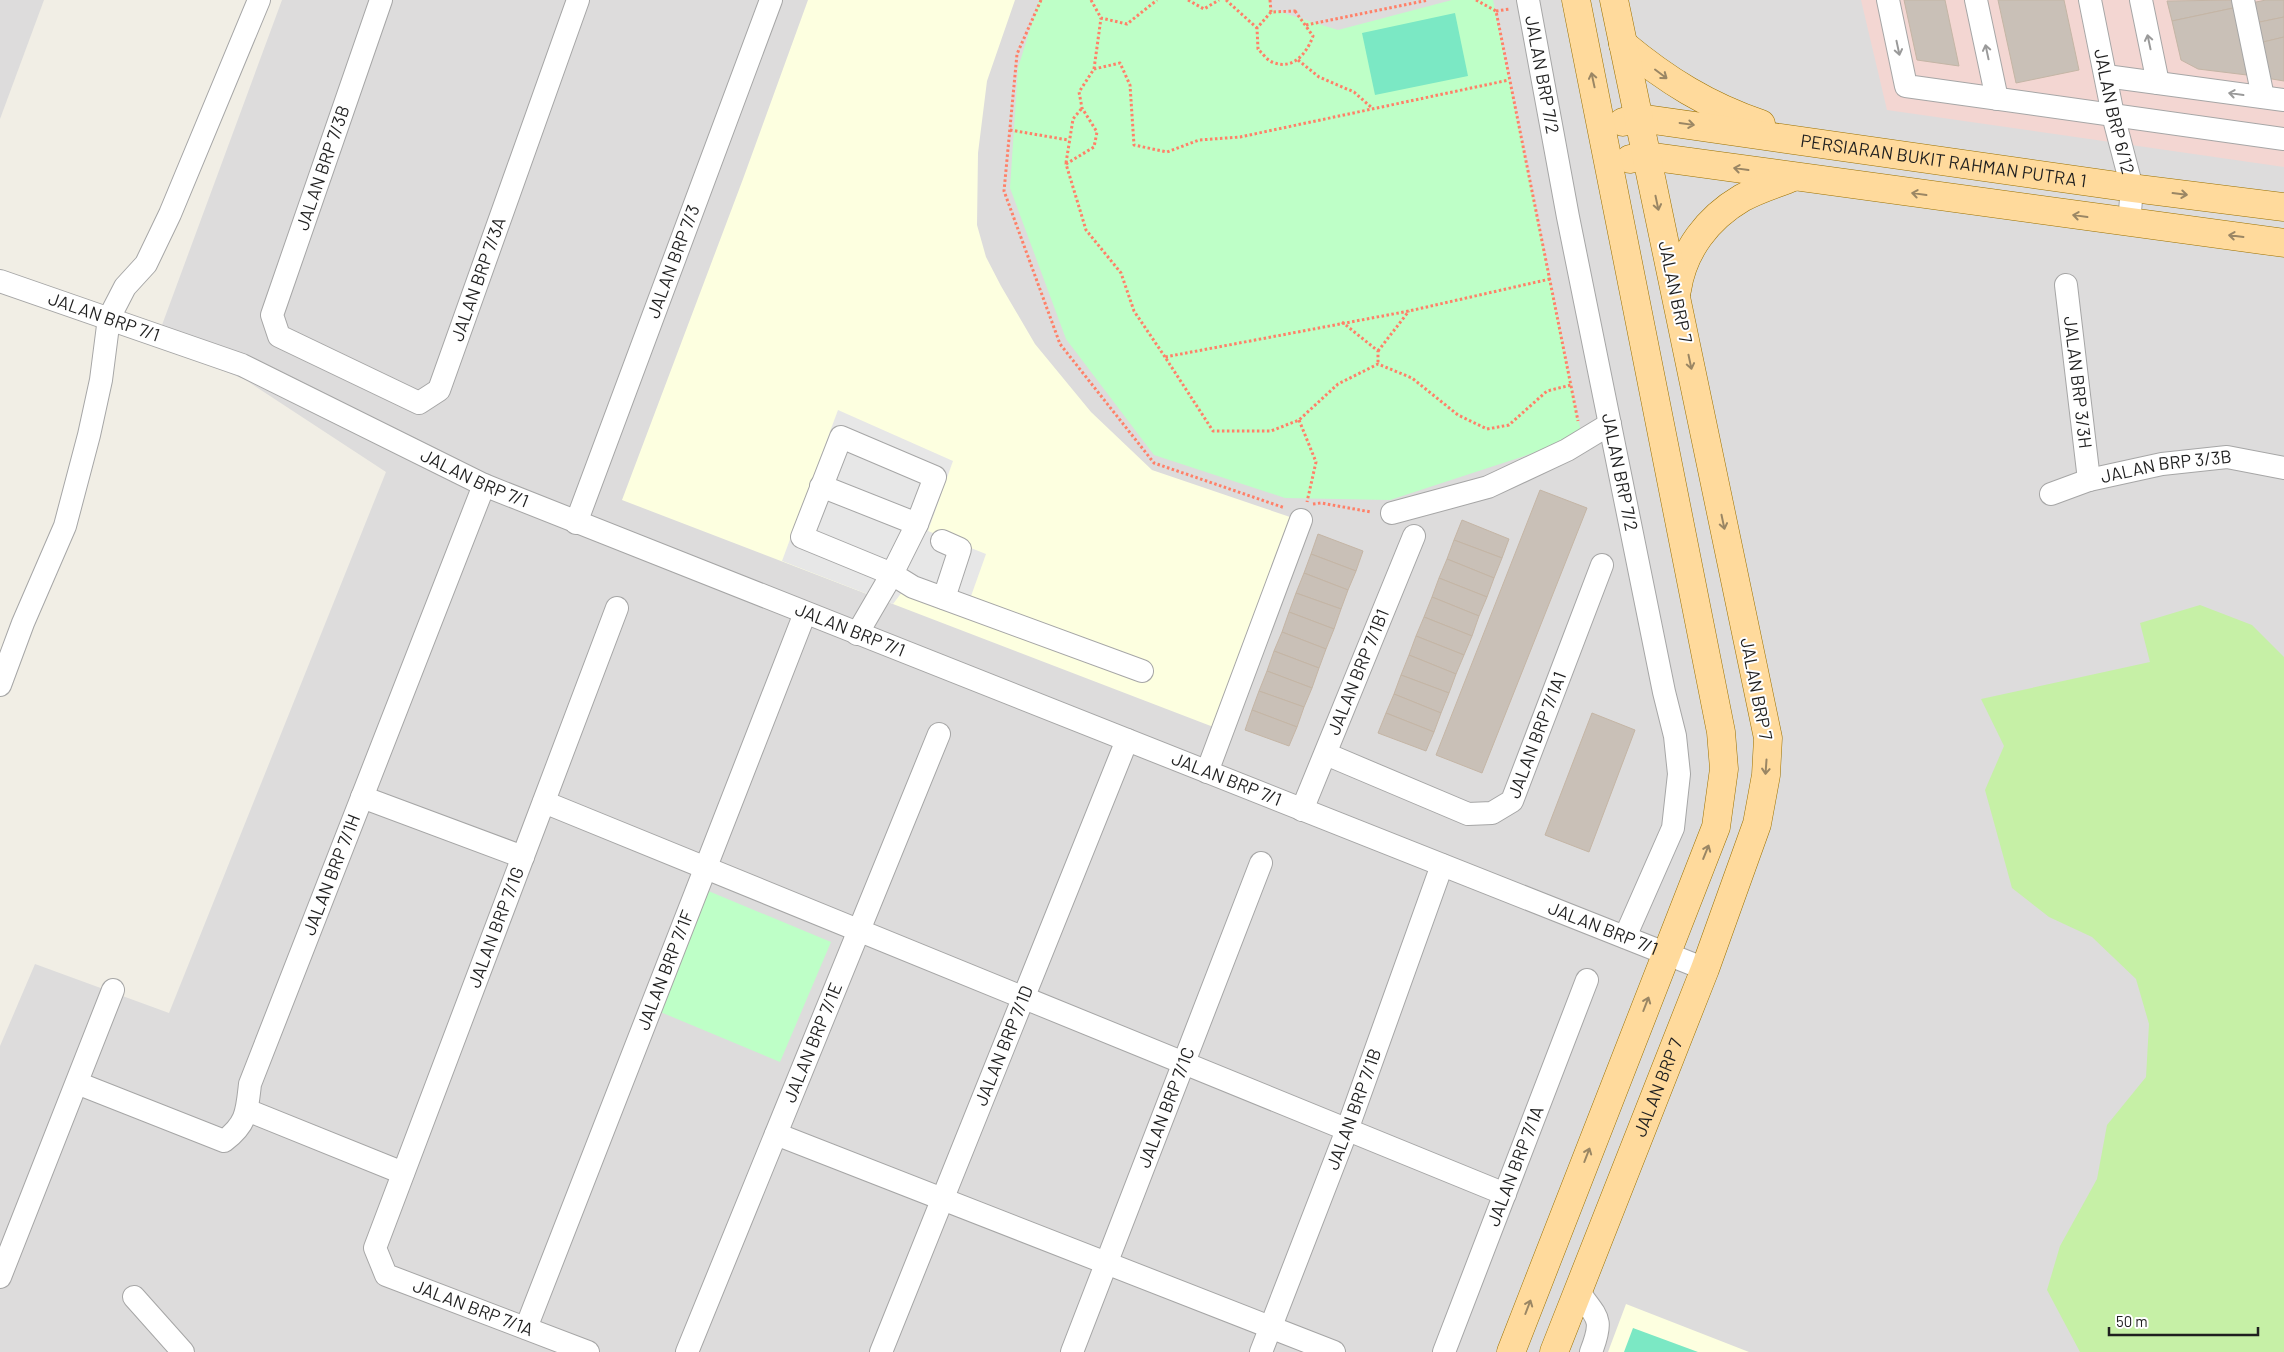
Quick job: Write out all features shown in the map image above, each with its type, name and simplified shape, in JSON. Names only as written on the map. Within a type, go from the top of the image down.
[{"type":"main road","points":[[1511,1352],[1665,953],[1716,827],[1724,769],[1722,732],[1576,0]]},
{"type":"main road","name":"JALAN BRP 7","points":[[1554,1352],[1705,969],[1757,824],[1766,775],[1768,738],[1614,0]]},
{"type":"main road","points":[[1623,44],[1666,78],[1707,102],[1746,119],[1811,142]]},
{"type":"main road","name":"PERSIARAN BUKIT RAHMAN PUTRA 1","points":[[1603,128],[1639,118],[2132,188],[2284,207]]},
{"type":"main road","name":"PERSIARAN BUKIT RAHMAN PUTRA 1","points":[[1609,163],[1647,156],[2128,223],[2284,242]]},
{"type":"main road","points":[[1676,297],[1679,274],[1689,250],[1704,229],[1722,211],[1744,197],[1794,176]]},
{"type":"street","points":[[0,685],[23,624],[65,526],[89,435],[101,380],[109,318],[125,286],[146,264],[170,214],[259,0]]},
{"type":"street","name":"JALAN BRP 7/3B","points":[[278,336],[272,315],[381,0]]},
{"type":"street","name":"JALAN BRP 7/3A","points":[[278,336],[419,403],[439,390],[578,0]]},
{"type":"street","name":"JALAN BRP 7/3","points":[[576,522],[771,0]]},
{"type":"street","name":"JALAN BRP 7/2","points":[[1528,0],[1568,217],[1664,692],[1675,736],[1678,774],[1673,828],[1625,937]]},
{"type":"street","points":[[1888,0],[1906,86],[2284,139]]},
{"type":"street","points":[[1976,0],[1997,99]]},
{"type":"street","name":"JALAN BRP 6/12","points":[[2090,0],[2113,115],[2132,188],[2128,223]]},
{"type":"street","points":[[2141,0],[2158,83]]},
{"type":"street","points":[[2106,76],[2273,99],[2242,0]]},
{"type":"street","name":"JALAN BRP 7/1","points":[[0,281],[242,365],[484,485],[1705,969]]},
{"type":"street","name":"JALAN BRP 3/3H","points":[[2066,284],[2089,480]]},
{"type":"street","points":[[1392,513],[1488,487],[1581,441],[1610,424]]},
{"type":"street","points":[[857,634],[892,574],[917,524],[935,477],[841,437],[802,537],[892,574],[913,587],[1142,671]]},
{"type":"street","name":"JALAN BRP 3/3B","points":[[2051,494],[2089,480],[2162,464],[2227,457],[2284,468]]},
{"type":"street","name":"JALAN BRP 7/1H","points":[[77,1083],[224,1141],[237,1132],[247,1110],[250,1084],[484,485]]},
{"type":"street","points":[[821,486],[917,524]]},
{"type":"street","points":[[1207,772],[1301,520]]},
{"type":"street","name":"JALAN BRP 7/1B1","points":[[1302,810],[1414,536]]},
{"type":"street","points":[[942,541],[960,549],[944,598]]},
{"type":"street","name":"JALAN BRP 7/1A1","points":[[1326,754],[1468,814],[1492,813],[1512,801],[1602,565]]},
{"type":"street","name":"JALAN BRP 7/1G","points":[[375,1248],[617,608]]},
{"type":"street","name":"JALAN BRP 7/1F","points":[[526,1328],[805,613]]},
{"type":"street","name":"JALAN BRP 7/1E","points":[[687,1352],[939,734]]},
{"type":"street","name":"JALAN BRP 7/1D","points":[[881,1352],[1127,740]]},
{"type":"street","points":[[362,797],[523,857]]},
{"type":"street","points":[[544,802],[1505,1194]]},
{"type":"street","name":"JALAN BRP 7/1C","points":[[1072,1352],[1261,863]]},
{"type":"street","name":"JALAN BRP 7/1B","points":[[1261,1352],[1347,1130],[1442,865]]},
{"type":"street","name":"JALAN BRP 7/1A","points":[[1444,1352],[1587,980]]},
{"type":"street","points":[[0,1277],[112,990]]},
{"type":"street","points":[[247,1110],[403,1172]]},
{"type":"street","points":[[776,1134],[1334,1352]]},
{"type":"street","name":"JALAN BRP 7/1A","points":[[375,1248],[386,1276],[588,1352]]},
{"type":"street","points":[[1578,1291],[1598,1320],[1599,1330],[1591,1352]]},
{"type":"street","points":[[134,1297],[183,1352]]},
{"type":"path","points":[[1041,0],[1017,54],[1004,191],[1060,344],[1154,462],[1302,514],[1301,520]]},
{"type":"path","points":[[1066,164],[1094,148],[1097,132],[1082,108],[1078,92],[1094,69],[1101,18],[1091,0]]},
{"type":"path","points":[[1101,18],[1128,24],[1157,0]]},
{"type":"path","points":[[1188,0],[1204,9],[1219,0]]},
{"type":"path","points":[[1226,0],[1257,28]]},
{"type":"path","points":[[1270,0],[1271,12],[1257,28],[1258,49],[1271,62],[1284,64],[1298,60],[1308,48],[1313,36],[1295,11],[1271,12]]},
{"type":"path","points":[[1306,25],[1428,0]]},
{"type":"path","points":[[1476,0],[1496,11],[1581,441]]},
{"type":"path","points":[[1298,60],[1319,77],[1354,92],[1372,109]]},
{"type":"path","points":[[1094,69],[1120,64],[1130,85],[1134,145],[1167,152],[1199,140],[1240,137],[1510,80]]},
{"type":"path","points":[[1082,108],[1073,119],[1068,140],[1066,164],[1086,230],[1121,273],[1134,311],[1213,431],[1271,431],[1299,420],[1338,384],[1378,364],[1412,378],[1458,416],[1487,429],[1509,425],[1547,391],[1571,385]]},
{"type":"path","points":[[1010,130],[1068,140]]},
{"type":"path","points":[[1165,357],[1410,310],[1550,279]]},
{"type":"path","points":[[1378,364],[1378,352],[1410,310]]},
{"type":"path","points":[[1342,322],[1378,352]]},
{"type":"path","points":[[1299,420],[1316,462],[1305,508],[1312,504],[1321,503],[1378,513],[1392,513]]},
{"type":"shaded area","points":[[0,0],[44,0],[0,119]]},
{"type":"shaded area","points":[[282,0],[2284,0],[2284,1352],[0,1352],[0,1046],[35,964],[169,1013],[386,472],[244,379],[155,344]]},
{"type":"shaded area","points":[[808,0],[1015,0],[987,81],[978,153],[977,225],[986,257],[1001,286],[1035,344],[1091,412],[1152,470],[1296,519],[1216,728],[622,500]]},
{"type":"shaded area","points":[[1861,0],[2284,0],[2284,167],[1887,110]]},
{"type":"shaded area","points":[[838,410],[953,461],[928,531],[986,554],[965,613],[905,588],[893,604],[782,561]]},
{"type":"shaded area","points":[[1626,1304],[1749,1352],[1608,1352]]},
{"type":"green space","points":[[1039,0],[1269,0],[1271,9],[1338,30],[1452,0],[1493,0],[1582,437],[1390,500],[1285,498],[1154,455],[1066,339],[1010,188],[1018,68]]},
{"type":"green space","points":[[1455,13],[1468,76],[1375,95],[1362,33]]},
{"type":"green space","points":[[2200,605],[2252,625],[2284,657],[2284,1352],[2080,1352],[2047,1290],[2060,1246],[2097,1179],[2107,1125],[2146,1077],[2149,1024],[2136,979],[2092,937],[2049,917],[2012,888],[1985,790],[2004,746],[1981,699],[2150,662],[2140,623]]},
{"type":"green space","points":[[706,890],[831,942],[780,1062],[658,1011]]},
{"type":"green space","points":[[1633,1328],[1698,1352],[1624,1352]]},
{"type":"building","points":[[1904,0],[1945,0],[1959,66],[1917,60]]},
{"type":"building","points":[[1998,0],[2064,0],[2079,70],[2016,83]]},
{"type":"building","points":[[2237,0],[2238,7],[2172,21],[2167,1]]},
{"type":"building","points":[[2266,0],[2284,0],[2284,17],[2255,23],[2251,3]]},
{"type":"building","points":[[2238,7],[2255,76],[2198,69],[2181,60],[2172,21]]},
{"type":"building","points":[[2284,17],[2284,37],[2259,43],[2255,23]]},
{"type":"building","points":[[2284,37],[2284,81],[2266,78],[2259,43]]},
{"type":"building","points":[[1540,490],[1587,508],[1482,773],[1436,755]]},
{"type":"building","points":[[1462,520],[1509,539],[1502,558],[1454,540]]},
{"type":"building","points":[[1318,534],[1363,551],[1356,571],[1311,554]]},
{"type":"building","points":[[1454,540],[1502,558],[1494,578],[1447,559]]},
{"type":"building","points":[[1311,554],[1356,571],[1348,590],[1304,573]]},
{"type":"building","points":[[1447,559],[1494,578],[1487,597],[1439,578]]},
{"type":"building","points":[[1304,573],[1348,590],[1341,609],[1296,593]]},
{"type":"building","points":[[1439,578],[1487,597],[1479,616],[1432,597]]},
{"type":"building","points":[[1296,593],[1341,609],[1334,629],[1289,612]]},
{"type":"building","points":[[1432,597],[1479,616],[1472,636],[1424,617]]},
{"type":"building","points":[[1289,612],[1334,629],[1326,649],[1282,632]]},
{"type":"building","points":[[1424,617],[1472,636],[1464,655],[1416,636]]},
{"type":"building","points":[[1282,632],[1326,649],[1319,668],[1274,651]]},
{"type":"building","points":[[1416,636],[1464,655],[1456,674],[1409,655]]},
{"type":"building","points":[[1274,651],[1319,668],[1312,688],[1267,671]]},
{"type":"building","points":[[1409,655],[1456,674],[1449,693],[1401,675]]},
{"type":"building","points":[[1267,671],[1312,688],[1304,707],[1259,691]]},
{"type":"building","points":[[1401,675],[1449,693],[1441,713],[1394,694]]},
{"type":"building","points":[[1259,691],[1304,707],[1297,727],[1252,710]]},
{"type":"building","points":[[1394,694],[1441,713],[1434,732],[1386,713]]},
{"type":"building","points":[[1252,710],[1297,727],[1289,746],[1245,730]]},
{"type":"building","points":[[1386,713],[1434,732],[1426,751],[1378,733]]},
{"type":"building","points":[[1592,713],[1635,730],[1589,852],[1545,835]]}]
